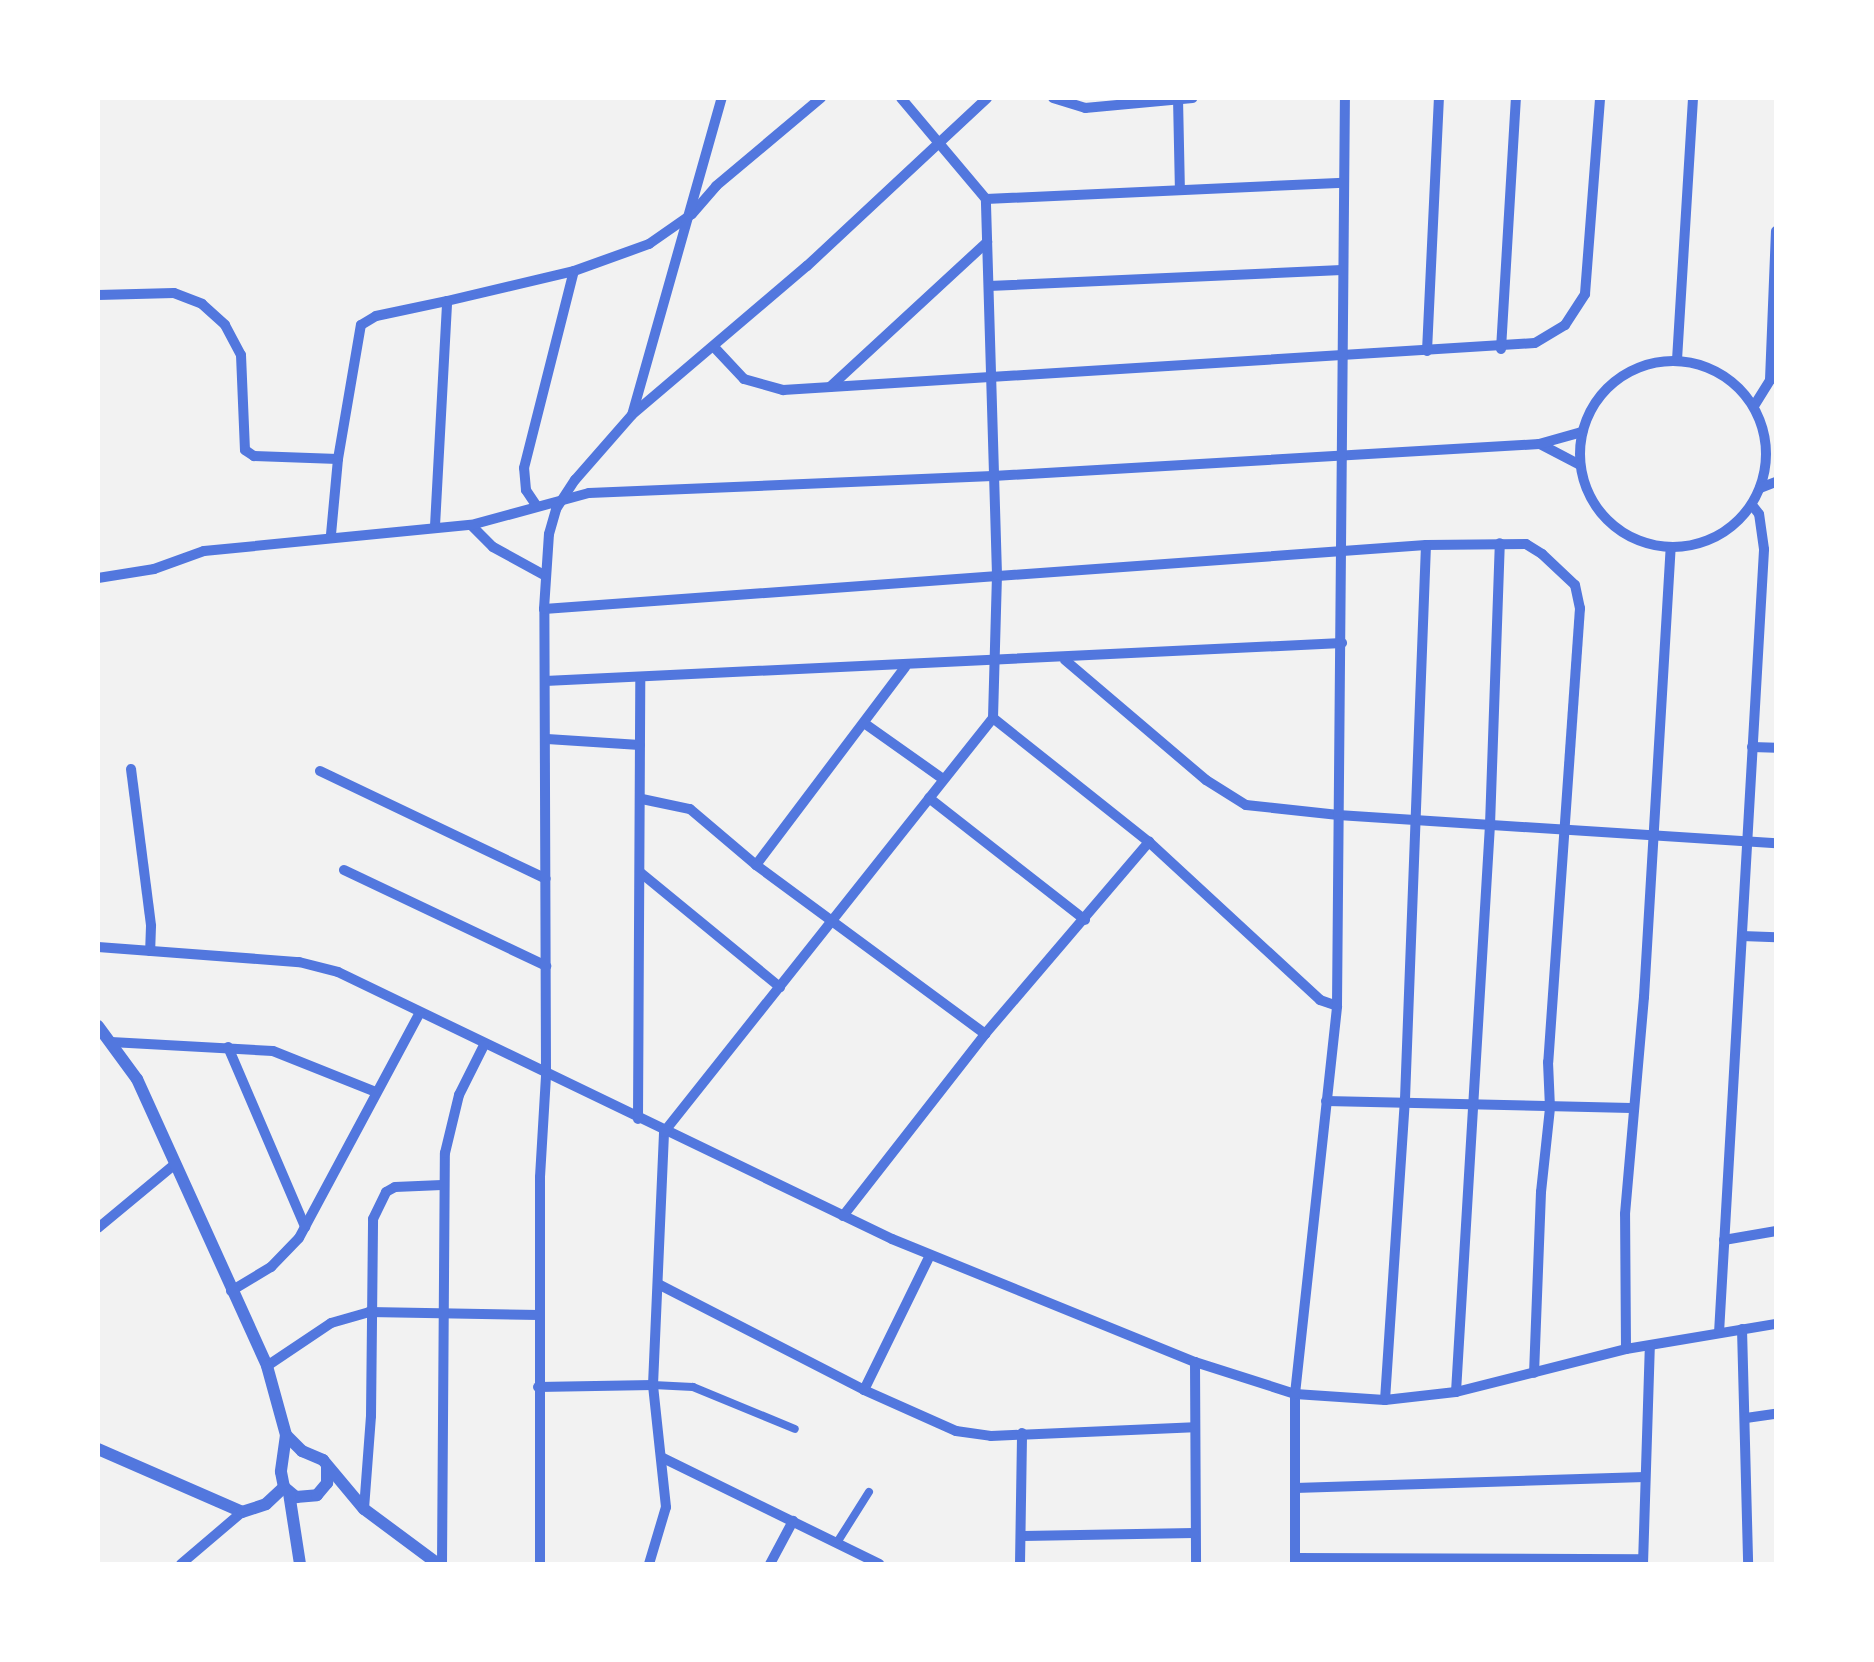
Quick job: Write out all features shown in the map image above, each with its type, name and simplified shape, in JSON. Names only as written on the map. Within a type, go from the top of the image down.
[{"type":"street","points":[[632,415],[722,98]]},
{"type":"street","points":[[331,535],[338,460],[362,324],[376,316],[574,271],[649,244],[692,214],[716,186],[821,98]]},
{"type":"street","points":[[648,1564],[666,1507],[654,1385],[664,1132],[993,718],[997,575],[986,199],[900,98]]},
{"type":"street","points":[[540,1564],[538,1315],[546,1075],[544,609],[548,534],[561,501],[590,460],[632,415],[714,347],[987,98]]},
{"type":"street","points":[[1053,98],[1085,108],[1193,98]]},
{"type":"street","points":[[1178,98],[1180,190]]},
{"type":"street","points":[[1344,98],[1337,1006],[1295,1394],[1295,1561],[1641,1563],[1650,1346]]},
{"type":"street","points":[[1427,351],[1439,98]]},
{"type":"street","points":[[1501,349],[1516,98]]},
{"type":"street","points":[[714,347],[744,378],[763,388],[1501,349],[1535,343],[1556,334],[1586,294],[1600,98]]},
{"type":"street","points":[[1676,360],[1693,98]]},
{"type":"street","points":[[986,199],[1344,183]]},
{"type":"street","points":[[1754,406],[1773,380],[1776,231]]},
{"type":"street","points":[[830,387],[986,242]]},
{"type":"street","points":[[989,286],[1342,270]]},
{"type":"street","points":[[536,505],[526,490],[524,468],[574,271]]},
{"type":"street","points":[[98,296],[174,292],[202,304],[224,325],[241,355],[245,450],[254,456],[338,460]]},
{"type":"street","points":[[435,526],[446,301]]},
{"type":"street","points":[[1676,360],[1721,373],[1754,406],[1771,464],[1752,505],[1717,537],[1671,548],[1652,546],[1618,530],[1592,501],[1580,465],[1582,432],[1592,408],[1617,380],[1651,363],[1676,360]]},
{"type":"street","points":[[98,578],[154,569],[204,551],[331,535],[471,525],[590,492],[994,476],[1539,444],[1582,432]]},
{"type":"street","points":[[1539,444],[1580,465]]},
{"type":"street","points":[[1760,488],[1776,482]]},
{"type":"street","points":[[1720,1333],[1762,572],[1762,528],[1752,505]]},
{"type":"street","points":[[471,525],[493,547],[546,576]]},
{"type":"street","points":[[1456,1392],[1490,824],[1500,543]]},
{"type":"street","points":[[544,609],[1426,545],[1526,544],[1542,554],[1575,585],[1579,596],[1548,1062],[1550,1108],[1540,1192],[1534,1373]]},
{"type":"street","points":[[1384,1400],[1405,1100],[1426,545]]},
{"type":"street","points":[[1626,1349],[1624,1214],[1644,996],[1671,548]]},
{"type":"street","points":[[1762,572],[1776,573]]},
{"type":"street","points":[[544,682],[1065,660],[1342,643]]},
{"type":"street","points":[[1065,660],[1230,798],[1246,805],[1338,815],[1776,844]]},
{"type":"street","points":[[756,865],[905,666]]},
{"type":"street","points":[[638,1119],[640,679]]},
{"type":"street","points":[[993,718],[1148,842],[1320,1000],[1337,1006]]},
{"type":"street","points":[[864,723],[943,780]]},
{"type":"street","points":[[547,739],[640,746]]},
{"type":"street","points":[[1752,747],[1776,748]]},
{"type":"street","points":[[131,768],[152,926],[150,951]]},
{"type":"street","points":[[320,771],[546,878]]},
{"type":"street","points":[[929,798],[1085,920]]},
{"type":"street","points":[[642,799],[690,809],[832,923],[986,1034]]},
{"type":"street","points":[[843,1216],[986,1034],[1148,842]]},
{"type":"street","points":[[344,870],[546,966]]},
{"type":"street","points":[[641,873],[780,987]]},
{"type":"street","points":[[1742,936],[1776,938]]},
{"type":"street","points":[[98,947],[319,966],[370,986],[664,1132],[930,1255],[1195,1362],[1295,1394],[1384,1400],[1456,1392],[1626,1349],[1776,1324]]},
{"type":"street","points":[[232,1291],[271,1267],[305,1227],[420,1012]]},
{"type":"street","points":[[98,1026],[137,1078],[268,1366],[286,1435],[283,1464],[300,1564]]},
{"type":"street","points":[[111,1042],[228,1047],[286,1055],[376,1092]]},
{"type":"street","points":[[440,1564],[445,1313],[442,1185],[450,1123],[484,1045]]},
{"type":"street","points":[[228,1047],[305,1227]]},
{"type":"street","points":[[1326,1100],[1631,1108]]},
{"type":"street","points":[[98,1228],[175,1164]]},
{"type":"street","points":[[364,1509],[371,1416],[370,1244],[380,1202],[395,1188],[442,1185]]},
{"type":"street","points":[[1724,1240],[1776,1232]]},
{"type":"street","points":[[864,1390],[930,1255]]},
{"type":"street","points":[[660,1284],[864,1390],[956,1431],[991,1436],[1194,1426]]},
{"type":"street","points":[[268,1366],[331,1323],[369,1312],[538,1315]]},
{"type":"street","points":[[1742,1329],[1748,1564]]},
{"type":"street","points":[[1195,1362],[1196,1564]]},
{"type":"street","points":[[538,1387],[693,1386],[796,1430]]},
{"type":"street","points":[[1746,1418],[1776,1414]]},
{"type":"street","points":[[1020,1564],[1022,1433]]},
{"type":"street","points":[[286,1435],[302,1451],[317,1455],[364,1509],[440,1564]]},
{"type":"street","points":[[98,1449],[242,1512]]},
{"type":"street","points":[[283,1464],[302,1451]]},
{"type":"street","points":[[664,1458],[879,1564]]},
{"type":"street","points":[[323,1489],[327,1467]]},
{"type":"street","points":[[1296,1488],[1645,1477]]},
{"type":"street","points":[[286,1490],[303,1498],[323,1489],[346,1490]]},
{"type":"street","points":[[181,1564],[242,1512],[266,1504],[286,1490]]},
{"type":"street","points":[[838,1542],[870,1492]]},
{"type":"street","points":[[296,1526],[303,1498]]},
{"type":"street","points":[[770,1564],[794,1521]]},
{"type":"street","points":[[1023,1536],[1194,1532]]}]
